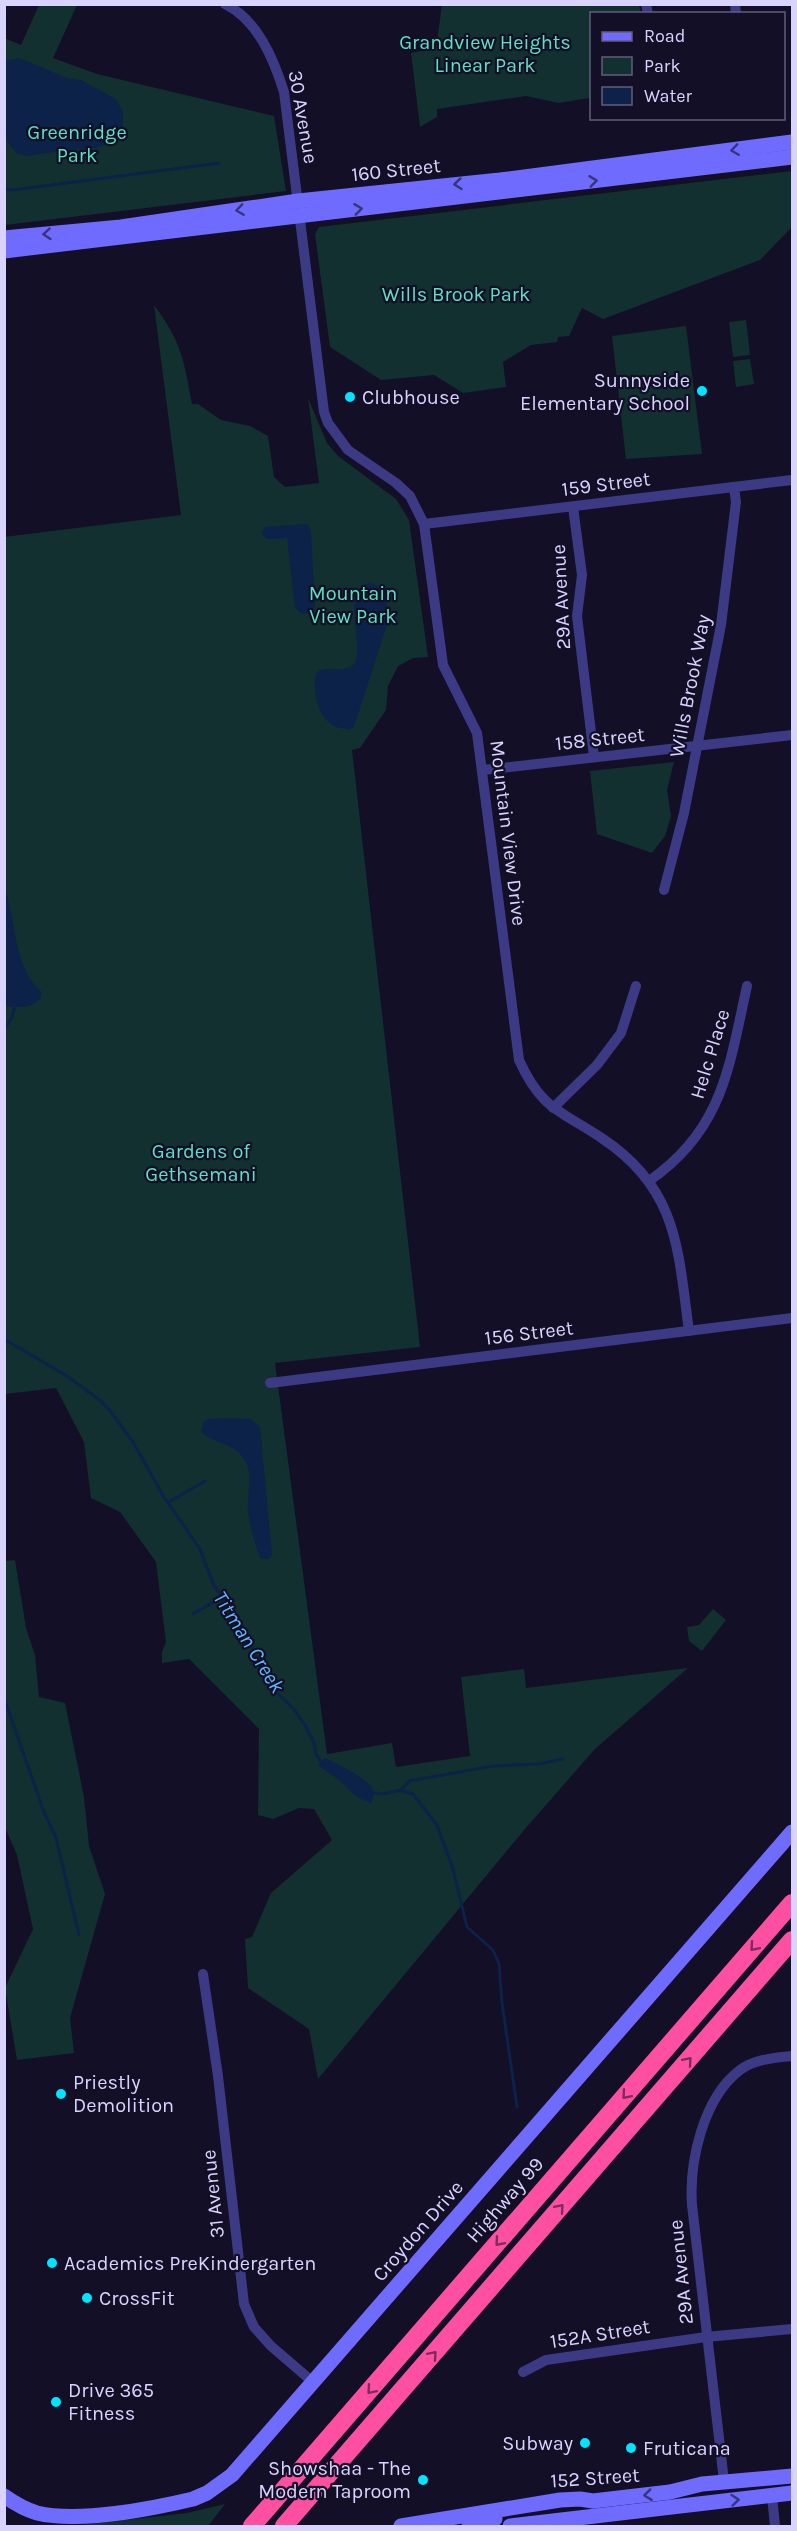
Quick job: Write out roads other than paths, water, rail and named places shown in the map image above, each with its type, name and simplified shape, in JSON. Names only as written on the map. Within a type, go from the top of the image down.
[{"type":"highway","name":"Highway 99","points":[[252,2526],[792,1903]]},
{"type":"highway","points":[[284,2526],[792,1940]]},
{"type":"main road","name":"160 Street","points":[[4,251],[500,180],[792,142]]},
{"type":"main road","name":"160 Street","points":[[4,238],[792,157]]},
{"type":"main road","name":"Croydon Drive","points":[[4,2496],[34,2512],[52,2516],[77,2517],[193,2499],[207,2493],[232,2475],[792,1832]]},
{"type":"main road","name":"152 Street","points":[[401,2526],[560,2500],[593,2501],[670,2492],[724,2481],[792,2475]]},
{"type":"main road","points":[[664,2508],[703,2495],[724,2481]]},
{"type":"main road","name":"152 Street","points":[[510,2526],[792,2493]]},
{"type":"main road","points":[[469,2526],[593,2501]]},
{"type":"street","name":"30 Avenue","points":[[230,6],[253,29],[273,57],[284,92],[299,209]]},
{"type":"street","name":"Mountain View Drive","points":[[299,209],[324,412],[328,423],[348,450],[396,483],[410,496],[424,524],[443,665],[477,733],[519,1060],[530,1083],[553,1108],[604,1139],[649,1180],[670,1219],[676,1239],[689,1331]]},
{"type":"street","name":"159 Street","points":[[424,524],[792,480]]},
{"type":"street","name":"Wills Brook Way","points":[[664,890],[684,813],[721,625],[736,502],[735,487]]},
{"type":"street","name":"29A Avenue","points":[[573,507],[582,575],[577,616],[594,757]]},
{"type":"street","name":"158 Street","points":[[483,770],[792,735]]},
{"type":"street","points":[[553,1108],[597,1065],[621,1033],[636,986]]},
{"type":"street","name":"Helc Place","points":[[649,1180],[671,1166],[690,1145],[703,1129],[720,1096],[730,1064],[747,986]]},
{"type":"street","name":"156 Street","points":[[270,1383],[792,1318]]},
{"type":"street","name":"31 Avenue","points":[[203,1974],[218,2076],[244,2304],[254,2327],[271,2346],[314,2383]]},
{"type":"street","name":"29A Avenue","points":[[724,2481],[706,2337],[691,2183],[695,2150],[707,2118],[720,2093],[740,2070],[760,2060],[792,2056]]},
{"type":"street","name":"152A Street","points":[[523,2372],[546,2360],[706,2337],[792,2329]]},
{"type":"street","points":[[772,2496],[775,2526]]},
{"type":"water","points":[[19,58],[67,78],[81,80],[116,99],[123,112],[123,128],[116,138],[95,148],[28,156],[18,154],[5,137],[5,61]]},
{"type":"water","points":[[309,525],[311,532],[315,608],[311,612],[302,614],[295,608],[287,538],[267,539],[261,534],[265,527]]},
{"type":"water","points":[[370,583],[378,586],[382,591],[390,615],[354,727],[348,730],[328,722],[320,710],[315,687],[316,673],[325,669],[346,669],[355,663],[357,642],[354,606],[361,588]]},
{"type":"water","points":[[4,885],[20,956],[32,981],[41,991],[41,997],[29,1006],[5,1007]]},
{"type":"water","points":[[208,1419],[251,1419],[260,1427],[272,1555],[269,1559],[261,1559],[251,1529],[248,1514],[249,1476],[245,1460],[237,1451],[201,1432],[203,1422]]},
{"type":"water","points":[[325,1758],[351,1771],[369,1784],[373,1792],[371,1803],[357,1797],[318,1765]]},
{"type":"waterway","points":[[4,189],[13,190],[219,163]]},
{"type":"waterway","points":[[4,1030],[12,1017],[15,1006]]},
{"type":"waterway","name":"Titman Creek","points":[[4,1339],[67,1376],[101,1401],[111,1412],[133,1442],[164,1497],[200,1549],[214,1586],[238,1617],[262,1671],[277,1693],[293,1708],[305,1725],[314,1743],[316,1754],[323,1765]]},
{"type":"waterway","points":[[169,1502],[205,1481]]},
{"type":"waterway","points":[[193,1614],[222,1597]]},
{"type":"waterway","points":[[4,1698],[44,1812],[56,1838],[79,1935]]},
{"type":"waterway","name":"Titman Creek","points":[[371,1792],[382,1794],[401,1790],[409,1781],[493,1766],[539,1764],[563,1759]]},
{"type":"waterway","points":[[402,1791],[413,1794],[437,1825],[453,1869],[467,1927],[493,1950],[499,1964],[502,2003],[517,2107]]},
{"type":"place","name":"Sunnyside Elementary School","points":[[702,391]]},
{"type":"place","name":"Clubhouse","points":[[350,397]]},
{"type":"place","name":"Priestly Demolition","points":[[61,2094]]},
{"type":"place","name":"Academics PreKindergarten","points":[[52,2263]]},
{"type":"place","name":"CrossFit","points":[[87,2298]]},
{"type":"place","name":"Drive 365 Fitness","points":[[56,2402]]},
{"type":"place","name":"Subway","points":[[585,2443]]},
{"type":"place","name":"Fruticana","points":[[631,2448]]},
{"type":"place","name":"Showshaa - The Modern Taproom","points":[[423,2480]]},
{"type":"park label","name":"Grandview Heights Linear Park","points":[[485,54]]},
{"type":"park label","name":"Greenridge Park","points":[[77,144]]},
{"type":"park label","name":"Wills Brook Park","points":[[456,294]]},
{"type":"park label","name":"Mountain View Park","points":[[353,604]]},
{"type":"park label","name":"Gardens of Gethsemani","points":[[201,1162]]}]
